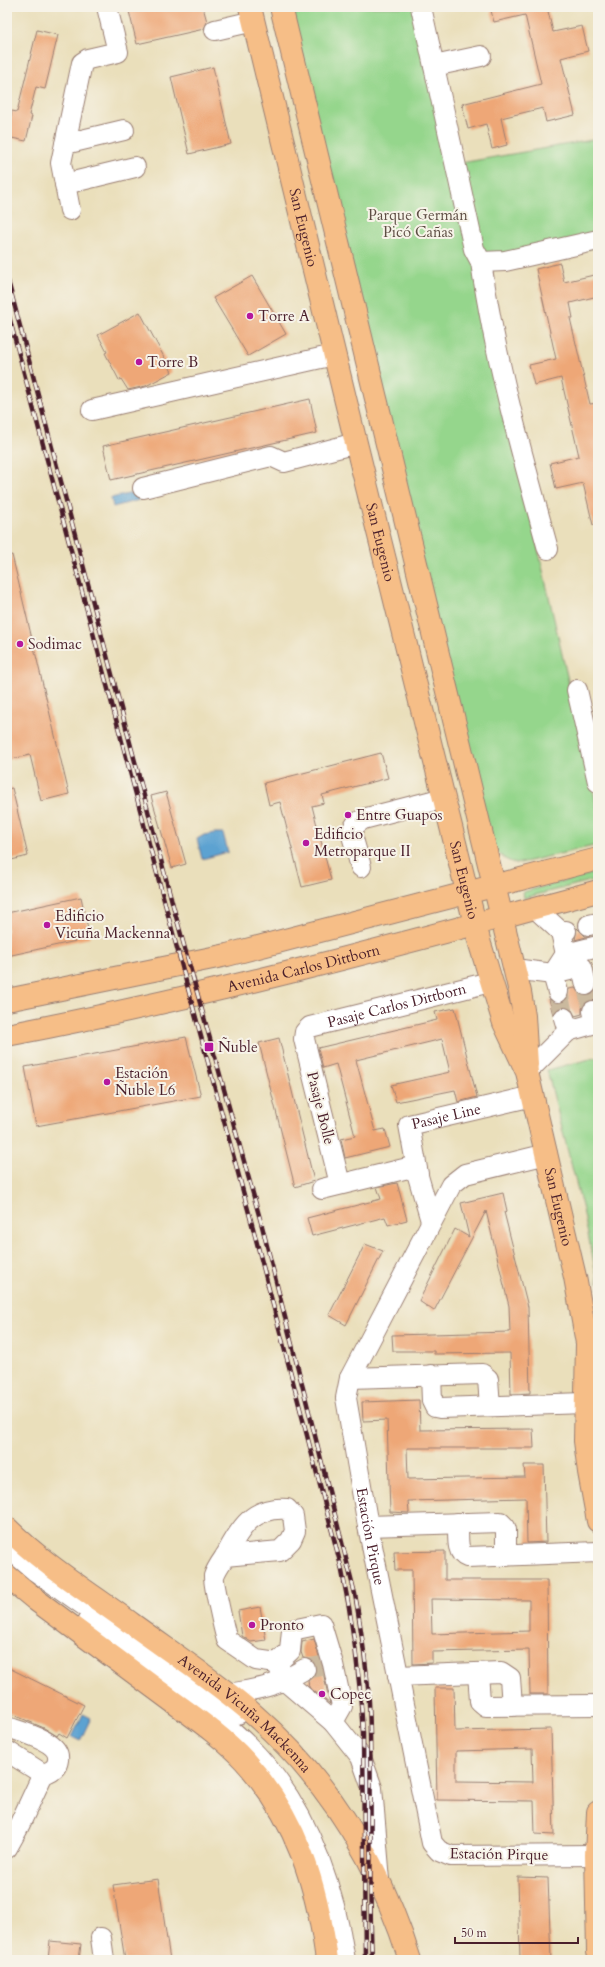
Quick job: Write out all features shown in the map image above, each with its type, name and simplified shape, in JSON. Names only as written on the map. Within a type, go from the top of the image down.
[{"type":"main road","name":"San Eugenio","points":[[281,7],[514,969],[524,1016],[527,1072],[576,1277],[587,1343],[598,1374]]},
{"type":"main road","name":"San Eugenio","points":[[252,14],[334,355],[490,982],[504,1023],[527,1072]]},
{"type":"main road","points":[[288,164],[296,169],[305,170],[313,165],[316,156]]},
{"type":"main road","points":[[300,212],[304,205],[312,200],[328,204]]},
{"type":"main road","name":"Avenida Carlos Dittborn","points":[[7,1000],[227,955],[598,859]]},
{"type":"main road","name":"Avenida Carlos Dittborn","points":[[7,1035],[230,988],[598,891]]},
{"type":"main road","name":"San Eugenio","points":[[587,1343],[585,1403],[586,1441],[589,1472],[598,1522]]},
{"type":"main road","name":"Avenida Vicuña Mackenna","points":[[7,1528],[35,1553],[228,1694],[270,1730],[321,1786],[352,1829],[380,1880],[392,1906],[410,1960]]},
{"type":"main road","points":[[10,1581],[224,1740],[253,1770],[283,1814],[304,1857],[315,1889],[328,1960]]},
{"type":"main road","points":[[598,1812],[596,1855],[598,1952]]},
{"type":"street","points":[[70,210],[61,163],[82,63],[88,59],[118,52],[107,7]]},
{"type":"street","points":[[421,7],[474,249],[480,262],[489,317],[526,470],[548,549]]},
{"type":"street","points":[[215,30],[252,14]]},
{"type":"street","points":[[434,66],[481,56]]},
{"type":"street","points":[[65,144],[124,130]]},
{"type":"street","points":[[65,184],[135,167]]},
{"type":"street","points":[[480,262],[505,261],[598,240]]},
{"type":"street","points":[[92,410],[334,355]]},
{"type":"street","points":[[143,488],[271,456],[284,462],[356,443]]},
{"type":"street","points":[[577,690],[598,782]]},
{"type":"street","points":[[361,867],[351,832],[356,824],[362,819],[444,798]]},
{"type":"street","points":[[535,908],[564,931],[566,954],[556,983]]},
{"type":"street","points":[[566,954],[598,946]]},
{"type":"street","points":[[514,969],[556,983],[584,976],[598,951]]},
{"type":"street","name":"Pasaje Carlos Dittborn","points":[[305,1032],[310,1027],[490,982]]},
{"type":"street","points":[[527,1072],[566,1025],[596,1023],[593,1011]]},
{"type":"street","name":"Pasaje Bolle","points":[[305,1032],[304,1039],[331,1187],[403,1168],[413,1169],[418,1174]]},
{"type":"street","name":"Pasaje Line","points":[[431,1221],[418,1174],[409,1125],[532,1096]]},
{"type":"street","name":"Estación Pirque","points":[[547,1154],[466,1174],[451,1185],[350,1378],[346,1398],[368,1526],[430,1838],[435,1847],[451,1856],[596,1855]]},
{"type":"street","points":[[350,1378],[482,1374],[488,1379],[490,1406]]},
{"type":"street","points":[[431,1375],[432,1400],[435,1407],[440,1408],[585,1403]]},
{"type":"street","points":[[368,1526],[497,1521],[503,1524],[506,1530],[506,1556]]},
{"type":"street","points":[[458,1523],[459,1548],[463,1556],[470,1558],[598,1552]]},
{"type":"street","points":[[7,1547],[34,1570],[235,1711],[272,1745],[307,1785],[345,1838],[378,1902],[398,1960]]},
{"type":"street","points":[[225,1556],[214,1577],[226,1640],[256,1660],[281,1672],[333,1722],[361,1758],[372,1788],[380,1880]]},
{"type":"street","points":[[7,1559],[53,1598],[231,1730],[267,1766],[296,1808],[319,1857],[336,1913],[345,1960]]},
{"type":"street","points":[[228,1694],[263,1689],[281,1672],[290,1651],[292,1630],[321,1624],[330,1664],[342,1706],[333,1722]]},
{"type":"street","points":[[281,1672],[305,1669]]},
{"type":"street","points":[[478,1672],[479,1697],[482,1704],[486,1706],[598,1705]]},
{"type":"street","points":[[398,1676],[501,1672],[507,1675],[511,1682],[512,1706]]},
{"type":"street","points":[[7,1727],[50,1743],[56,1750],[58,1757],[58,1763],[54,1769],[43,1774],[7,1848]]},
{"type":"street","points":[[7,1751],[43,1774]]},
{"type":"street","points":[[101,1938],[104,1960]]},
{"type":"green space","name":"Parque Germán Picó Cañas","points":[[290,7],[422,7],[461,163],[598,139],[598,247],[475,272],[598,812],[598,845],[516,864],[505,859],[490,846]]},
{"type":"green space","points":[[598,872],[598,879],[524,898],[523,892]]},
{"type":"green space","points":[[598,1057],[598,1283],[583,1210],[547,1070]]},
{"type":"water","points":[[137,492],[139,500],[113,507],[111,498]]},
{"type":"water","points":[[223,833],[228,852],[202,859],[197,839],[204,835]]},
{"type":"water","points":[[83,1714],[91,1718],[80,1741],[72,1737]]},
{"type":"building","points":[[128,7],[203,7],[207,22],[204,29],[137,44]]},
{"type":"building","points":[[490,7],[547,7],[553,32],[582,26],[588,51],[561,58],[575,115],[546,122],[543,108],[501,118],[507,145],[492,149],[486,124],[468,129],[462,104],[541,84],[525,15],[494,22]]},
{"type":"building","points":[[37,30],[58,35],[45,89],[36,87],[29,115],[32,116],[26,141],[7,137],[7,132],[12,111],[17,112]]},
{"type":"building","points":[[213,67],[231,144],[189,154],[171,77]]},
{"type":"building","points":[[560,263],[564,282],[598,274],[598,296],[570,303],[573,318],[570,318],[590,404],[598,403],[598,524],[593,525],[583,483],[556,489],[550,463],[579,456],[561,378],[534,385],[529,365],[556,359],[536,269]]},
{"type":"building","name":"Torre A","points":[[252,276],[286,334],[248,356],[213,298]]},
{"type":"building","name":"Torre B","points":[[140,312],[172,372],[146,386],[128,390],[121,379],[119,380],[105,353],[107,352],[98,335]]},
{"type":"building","points":[[310,399],[317,433],[111,480],[103,446]]},
{"type":"building","name":"Sodimac","points":[[12,555],[69,794],[41,801],[30,755],[7,760],[7,556]]},
{"type":"building","name":"Edificio Metroparque II","points":[[381,753],[388,778],[322,795],[324,803],[312,806],[331,880],[302,887],[280,802],[269,805],[264,783]]},
{"type":"building","points":[[12,788],[28,856],[7,861],[7,789]]},
{"type":"building","points":[[166,792],[186,864],[172,868],[151,796]]},
{"type":"building","name":"Edificio Vicuña Mackenna","points":[[81,897],[90,938],[7,956],[7,913]]},
{"type":"building","points":[[577,928],[585,936],[590,936],[575,940]]},
{"type":"building","points":[[575,988],[582,996],[590,995],[591,1000],[585,1003],[582,1008],[582,1014],[575,1016],[572,1010],[566,1007],[560,1007],[553,1015],[549,999],[555,1003],[561,1003],[566,1000],[569,989]]},
{"type":"building","points":[[455,1008],[477,1097],[458,1102],[455,1090],[396,1102],[391,1085],[450,1072],[442,1039],[356,1060],[375,1131],[385,1129],[390,1147],[345,1158],[341,1139],[355,1136],[336,1064],[323,1068],[318,1048],[437,1020],[435,1012]]},
{"type":"building","name":"Estación Ñuble L6","points":[[186,1037],[201,1096],[36,1126],[25,1067]]},
{"type":"building","points":[[279,1038],[314,1181],[295,1187],[259,1043]]},
{"type":"building","points":[[397,1183],[407,1220],[388,1225],[385,1217],[312,1236],[307,1218],[381,1199],[377,1187]]},
{"type":"building","points":[[503,1193],[507,1211],[504,1212],[528,1307],[530,1393],[511,1394],[510,1353],[434,1354],[434,1351],[393,1351],[392,1335],[510,1332],[509,1306],[486,1211],[434,1311],[419,1301],[455,1229],[469,1237],[461,1203]]},
{"type":"building","points":[[365,1244],[383,1251],[346,1325],[329,1315]]},
{"type":"building","points":[[419,1400],[420,1430],[533,1429],[534,1448],[407,1448],[408,1479],[525,1477],[524,1465],[544,1465],[546,1542],[527,1543],[526,1498],[408,1501],[409,1513],[390,1512],[387,1420],[363,1421],[362,1402]]},
{"type":"building","points":[[445,1551],[445,1580],[547,1580],[548,1694],[530,1694],[529,1650],[432,1652],[432,1663],[413,1664],[412,1570],[395,1570],[394,1552]],"holes":[[[431,1599],[529,1600],[529,1631],[432,1634]]]},
{"type":"building","name":"Pronto","points":[[260,1607],[266,1640],[251,1642],[242,1636],[238,1611]]},
{"type":"building","points":[[314,1639],[330,1704],[309,1687],[308,1681],[315,1675],[316,1669],[311,1659],[303,1658],[301,1652],[302,1642]]},
{"type":"building","points":[[7,1667],[84,1705],[67,1738],[59,1733],[57,1736],[44,1728],[7,1712]]},
{"type":"building","points":[[435,1688],[454,1688],[455,1731],[551,1729],[554,1835],[535,1834],[534,1801],[437,1800]],"holes":[[[532,1749],[533,1782],[456,1781],[456,1751]]]},
{"type":"building","points":[[518,1877],[548,1878],[551,1960],[520,1960]]},
{"type":"building","points":[[158,1879],[170,1960],[125,1960],[113,1885]]},
{"type":"building","points":[[50,1941],[81,1944],[79,1960],[48,1960]]},
{"type":"tunnel","points":[[586,985],[593,1011]]},
{"type":"tunnel","points":[[558,992],[564,1018]]},
{"type":"tunnel","points":[[305,1669],[327,1665]]},
{"type":"railway","points":[[7,277],[175,913],[262,1226],[355,1594],[362,1634],[369,1702],[371,1766],[370,1896],[372,1960]]},
{"type":"railway","points":[[7,309],[253,1228],[341,1566],[355,1649],[363,1733],[365,1960]]},
{"type":"place","name":"Torre A","points":[[250,316]]},
{"type":"place","name":"Torre B","points":[[139,362]]},
{"type":"place","name":"Sodimac","points":[[20,644]]},
{"type":"place","name":"Entre Guapos","points":[[348,815]]},
{"type":"place","name":"Edificio Metroparque II","points":[[306,843]]},
{"type":"place","name":"Edificio Vicuña Mackenna","points":[[47,925]]},
{"type":"place","name":"Ñuble","points":[[209,1047]]},
{"type":"place","name":"Estación Ñuble L6","points":[[107,1082]]},
{"type":"place","name":"Pronto","points":[[252,1625]]},
{"type":"place","name":"Copec","points":[[322,1694]]}]
